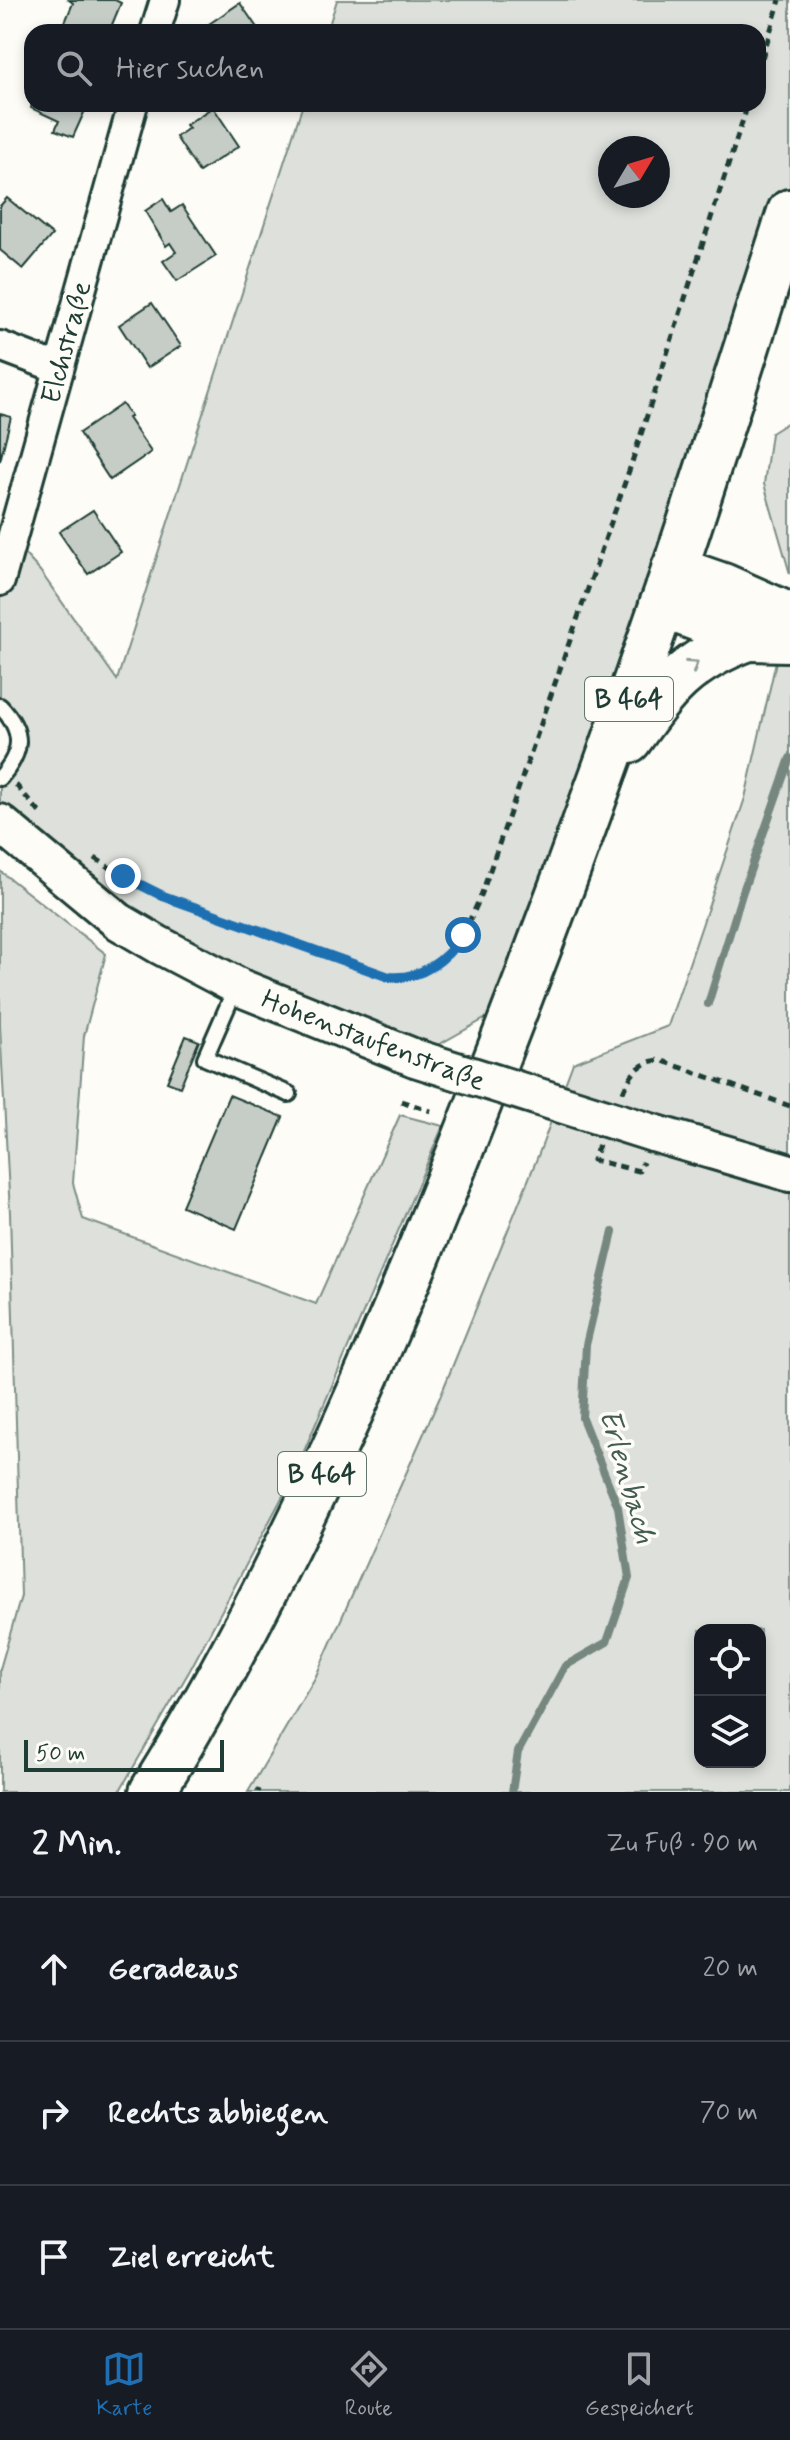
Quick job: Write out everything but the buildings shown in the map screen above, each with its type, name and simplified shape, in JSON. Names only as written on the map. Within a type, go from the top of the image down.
[{"type":"main road","name":"B 464","points":[[152,1792],[274,1571],[369,1370],[464,1142],[596,793],[668,587],[790,212]]},
{"type":"main road","points":[[668,587],[773,624]]},
{"type":"main road","points":[[596,793],[630,739],[682,673],[721,648],[773,624]]},
{"type":"street","points":[[158,24],[165,0]]},
{"type":"street","name":"Elchstraße","points":[[0,581],[131,112]]},
{"type":"street","points":[[0,346],[58,368]]},
{"type":"street","name":"Hohenstaufenstraße","points":[[0,823],[118,921],[237,986],[415,1058],[650,1144],[790,1173]]},
{"type":"lane","points":[[0,706],[17,732],[19,744],[16,757],[3,775]]},
{"type":"lane","points":[[237,986],[205,1058],[289,1094]]},
{"type":"path","points":[[766,45],[780,0]]},
{"type":"path","points":[[86,852],[123,876],[163,896],[389,977],[414,976],[452,950],[463,935],[482,893],[554,692],[745,112]]},
{"type":"path","points":[[3,775],[47,822]]},
{"type":"path","points":[[629,1077],[642,1064],[660,1060],[790,1106]]},
{"type":"path","points":[[401,1101],[431,1111]]},
{"type":"path","points":[[593,1160],[639,1171],[650,1144]]},
{"type":"shaded area","points":[[337,0],[790,0],[790,212],[520,999],[415,1058],[241,988],[0,823],[0,778],[19,744],[0,706],[0,527],[40,571],[117,680],[300,112],[766,112],[766,24],[330,24]]},
{"type":"shaded area","points":[[790,421],[790,574],[764,484],[771,433]]},
{"type":"shaded area","points":[[784,626],[790,627],[790,1792],[248,1792],[315,1678],[440,1397],[573,1063],[668,1026],[745,798]]},
{"type":"shaded area","points":[[0,871],[106,954],[84,1036],[73,1183],[83,1219],[316,1304],[400,1115],[443,1126],[293,1477],[190,1670],[119,1792],[0,1792],[0,1669],[21,1596],[10,1213],[0,1026]]},
{"type":"waterway","name":"Erlenbach","points":[[708,1004],[742,894],[790,758]]},
{"type":"waterway","name":"Erlenbach","points":[[512,1792],[518,1752],[565,1666],[607,1642],[629,1578],[618,1507],[582,1418],[586,1345],[613,1232]]},
{"type":"route","points":[[123,876],[163,896],[389,977],[414,976],[426,970],[452,950],[463,935]]}]
